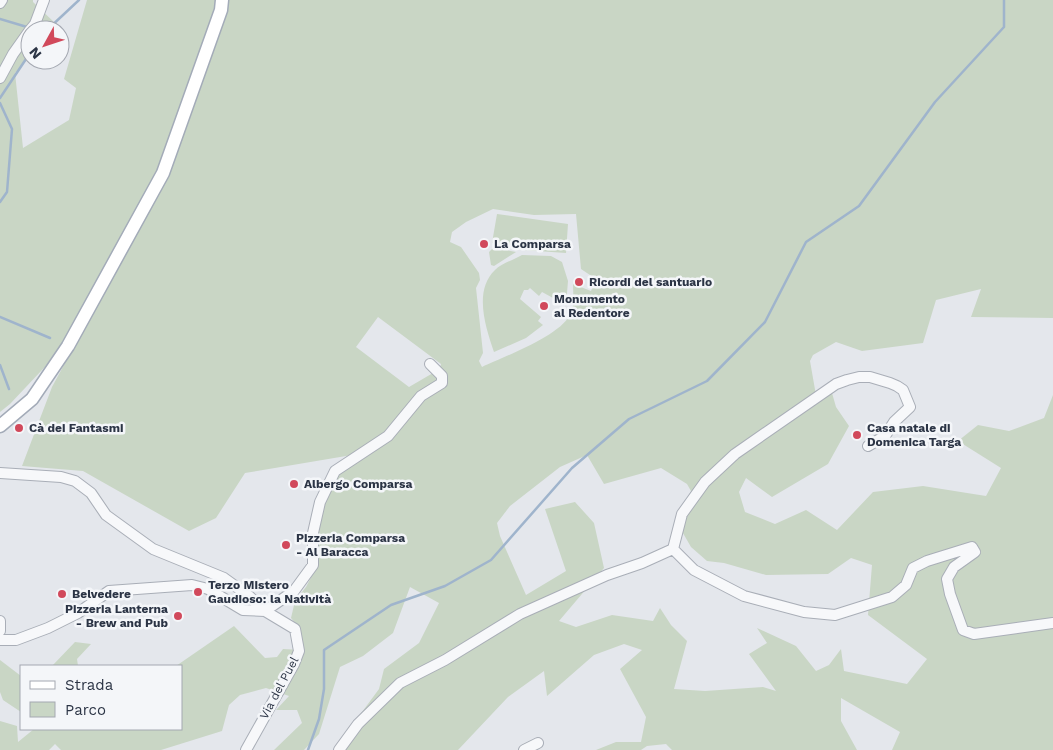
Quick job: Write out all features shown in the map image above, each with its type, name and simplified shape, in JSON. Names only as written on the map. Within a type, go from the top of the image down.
[{"type":"main road","points":[[0,426],[32,399],[68,346],[163,173],[221,10],[222,0]]},
{"type":"street","points":[[36,20],[44,0]]},
{"type":"street","points":[[0,78],[20,44]]},
{"type":"street","points":[[0,640],[16,640],[48,628],[78,613],[109,591],[192,585],[208,589],[243,610],[265,611],[294,591],[313,565],[313,534],[320,502],[335,471],[388,436],[421,396],[442,383],[442,376],[430,364]]},
{"type":"street","points":[[673,549],[682,514],[706,482],[735,454],[827,390],[847,380],[870,377],[897,386],[902,390],[910,407],[894,422],[885,436],[868,446]]},
{"type":"street","name":"Via del Puel","points":[[0,473],[61,477],[75,481],[91,493],[106,515],[153,550],[224,578],[249,596],[265,611],[295,630],[298,651],[294,664],[246,750]]},
{"type":"street","points":[[673,549],[694,570],[744,596],[804,612],[835,615],[892,597],[906,584],[913,568],[926,561],[972,547],[975,552],[954,567],[947,580],[963,630],[974,634],[1053,623]]},
{"type":"street","points":[[339,750],[358,724],[400,684],[445,660],[520,614],[606,575],[642,563],[673,549]]},
{"type":"street","points":[[0,621],[0,631]]},
{"type":"street","points":[[524,750],[538,743]]},
{"type":"green space","points":[[0,0],[33,0],[52,20],[20,20],[20,67],[15,73],[23,148],[69,120],[76,88],[64,79],[67,70],[70,70],[70,58],[87,0],[217,0],[216,8],[158,171],[58,353],[10,404],[0,412]]},
{"type":"green space","points":[[227,0],[1053,0],[1053,318],[971,317],[981,289],[936,300],[923,343],[862,351],[836,342],[813,355],[810,361],[817,401],[832,393],[836,407],[849,426],[828,464],[772,497],[746,478],[739,492],[745,512],[775,524],[806,510],[837,530],[873,492],[923,486],[986,496],[1001,468],[958,441],[978,425],[1009,431],[1044,418],[1053,395],[1053,750],[892,750],[900,732],[841,698],[841,721],[857,750],[672,750],[666,744],[647,746],[641,750],[596,750],[616,742],[641,742],[646,717],[620,669],[642,650],[624,644],[594,655],[547,696],[544,671],[508,697],[458,750],[334,750],[379,689],[384,669],[419,643],[439,603],[410,587],[393,633],[363,656],[340,667],[319,734],[304,750],[274,750],[302,723],[297,710],[276,710],[289,696],[266,688],[240,695],[229,705],[222,731],[161,750],[61,750],[55,744],[49,750],[0,750],[0,721],[17,726],[18,742],[33,730],[182,730],[182,665],[177,665],[234,626],[265,658],[277,657],[283,649],[301,650],[301,630],[291,618],[295,601],[306,587],[317,566],[319,520],[330,489],[352,455],[245,473],[216,518],[189,531],[83,471],[22,466],[52,387],[167,175]],"holes":[[[493,209],[534,215],[576,214],[581,269],[596,279],[591,291],[573,284],[572,311],[564,323],[554,331],[530,345],[482,367],[479,361],[483,353],[476,288],[480,280],[479,273],[461,247],[450,242],[452,232],[466,222]],[[378,317],[441,364],[441,365],[433,373],[409,387],[356,347]],[[587,455],[604,484],[661,468],[687,484],[691,491],[676,521],[691,547],[707,561],[724,563],[766,575],[828,574],[851,558],[872,565],[868,615],[927,659],[907,684],[844,671],[841,649],[829,665],[816,671],[796,646],[757,628],[767,643],[749,654],[776,691],[763,687],[705,691],[674,689],[687,641],[671,625],[660,608],[653,621],[612,615],[576,627],[559,621],[604,568],[594,523],[575,502],[545,509],[566,571],[526,595],[500,536],[497,523],[510,506],[560,467]]]},
{"type":"green space","points":[[497,214],[568,224],[566,253],[523,250],[492,243]]},
{"type":"green space","points":[[496,248],[516,252],[494,266],[491,265],[489,252]]},
{"type":"green space","points":[[522,255],[551,256],[562,262],[568,281],[566,305],[542,292],[539,296],[530,288],[524,290],[520,299],[541,317],[538,321],[543,325],[526,338],[494,352],[483,310],[484,288],[495,270]]},
{"type":"green space","points":[[75,642],[91,644],[77,659],[78,665],[53,665]]},
{"type":"green space","points":[[0,660],[20,675],[20,711],[3,700],[0,692]]},
{"type":"waterway","points":[[58,20],[79,0]]},
{"type":"waterway","points":[[308,750],[319,719],[324,689],[324,650],[391,605],[445,586],[491,560],[572,468],[629,419],[707,381],[765,322],[806,242],[859,206],[935,102],[1004,27],[1004,0]]},
{"type":"waterway","points":[[0,19],[20,25]]},
{"type":"waterway","points":[[0,98],[20,68]]},
{"type":"waterway","points":[[0,103],[12,129],[7,192],[0,202]]},
{"type":"waterway","points":[[0,317],[50,338]]},
{"type":"waterway","points":[[0,365],[9,389]]},
{"type":"place","name":"La Comparsa","points":[[484,244]]},
{"type":"place","name":"Ricordi del santuario","points":[[579,282]]},
{"type":"place","name":"Monumento al Redentore","points":[[544,306]]},
{"type":"place","name":"Cà dei Fantasmi","points":[[19,428]]},
{"type":"place","name":"Casa natale di Domenica Targa","points":[[857,435]]},
{"type":"place","name":"Albergo Comparsa","points":[[294,484]]},
{"type":"place","name":"Pizzeria Comparsa - Al Baracca","points":[[286,545]]},
{"type":"place","name":"Terzo Mistero Gaudioso: la Natività","points":[[198,592]]},
{"type":"place","name":"Belvedere","points":[[62,594]]},
{"type":"place","name":"Pizzeria Lanterna - Brew and Pub","points":[[178,616]]}]
